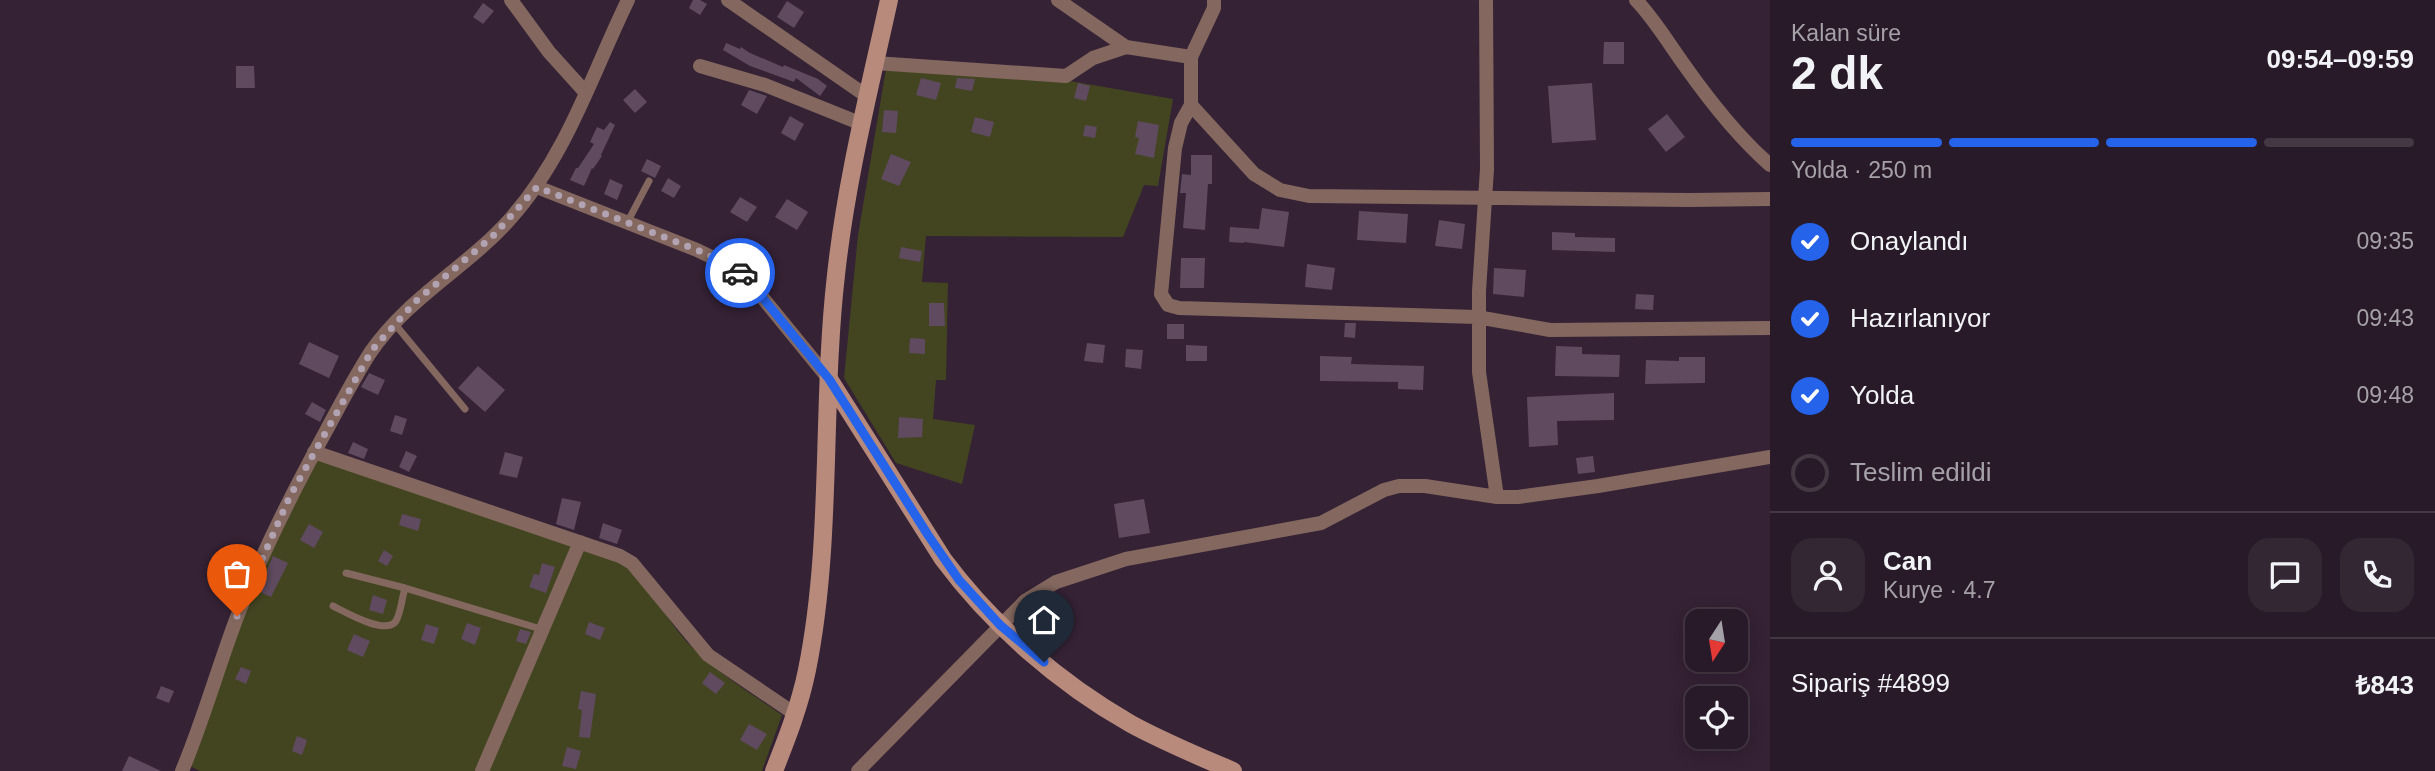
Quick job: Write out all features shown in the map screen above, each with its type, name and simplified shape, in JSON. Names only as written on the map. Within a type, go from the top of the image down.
[{"type":"street","points":[[511,0],[549,52],[586,93]]},
{"type":"street","points":[[186,769],[248,589],[290,496],[360,368],[394,323],[492,237],[537,187],[549,170],[628,0]]},
{"type":"street","points":[[728,0],[868,97]]},
{"type":"street","points":[[774,771],[807,671],[818,591],[836,275],[862,124],[889,0]]},
{"type":"street","points":[[1058,0],[1126,47],[1191,57]]},
{"type":"street","points":[[1214,0],[1214,8],[1191,57],[1191,105],[1177,137],[1173,162],[1161,270],[1161,294],[1168,305],[1179,308],[1479,318],[1550,330],[1770,328]]},
{"type":"street","points":[[1486,0],[1485,197],[1479,318],[1481,393],[1497,497]]},
{"type":"street","points":[[1636,0],[1648,12],[1711,99],[1770,165]]},
{"type":"street","points":[[875,63],[1066,76],[1093,58],[1126,47]]},
{"type":"street","points":[[701,66],[765,85],[862,124]]},
{"type":"street","points":[[1191,105],[1254,174],[1280,190],[1309,196],[1770,199]]},
{"type":"street","points":[[537,187],[719,260],[743,275],[829,379],[943,559],[1000,625],[1070,684],[1129,723],[1233,771]]},
{"type":"street","points":[[314,452],[620,556],[632,563],[708,655],[795,714]]},
{"type":"street","points":[[858,771],[1000,625],[1032,596],[1077,574],[1136,557],[1321,523],[1384,490],[1399,486],[1425,486],[1497,497],[1540,495],[1770,457]]},
{"type":"street","points":[[481,771],[580,542]]},
{"type":"lane","points":[[627,224],[649,181]]},
{"type":"lane","points":[[394,323],[465,409]]},
{"type":"lane","points":[[346,573],[544,630]]},
{"type":"lane","points":[[333,606],[372,624],[390,626],[398,615],[405,588]]},
{"type":"green space","points":[[886,69],[1070,81],[1173,99],[1158,186],[1144,185],[1123,237],[926,236],[922,282],[948,283],[946,380],[936,380],[933,419],[975,425],[962,484],[896,463],[844,378],[858,235]]},
{"type":"green space","points":[[317,459],[616,560],[638,578],[682,636],[701,656],[782,715],[762,771],[200,771],[188,765],[243,609]]},
{"type":"building","points":[[693,0],[707,4],[700,15],[689,8]]},
{"type":"building","points":[[787,1],[804,12],[794,28],[777,17]]},
{"type":"building","points":[[483,3],[494,11],[483,24],[473,17]]},
{"type":"building","points":[[1604,42],[1624,42],[1624,64],[1603,64]]},
{"type":"building","points":[[726,43],[818,79],[827,86],[820,96],[796,78],[794,82],[750,66],[723,50]]},
{"type":"building","points":[[236,66],[254,66],[255,88],[236,88]]},
{"type":"building","points":[[921,78],[941,83],[936,100],[916,95]]},
{"type":"building","points":[[957,78],[975,79],[972,91],[955,88]]},
{"type":"building","points":[[1078,83],[1090,86],[1086,101],[1074,98]]},
{"type":"building","points":[[1592,83],[1596,140],[1552,143],[1548,86]]},
{"type":"building","points":[[635,89],[647,102],[635,113],[623,100]]},
{"type":"building","points":[[749,90],[767,96],[757,114],[741,105]]},
{"type":"building","points":[[884,110],[898,111],[896,133],[882,132]]},
{"type":"building","points":[[1667,114],[1685,137],[1666,152],[1648,129]]},
{"type":"building","points":[[790,116],[804,124],[795,141],[781,133]]},
{"type":"building","points":[[975,117],[994,122],[990,137],[971,132]]},
{"type":"building","points":[[1138,121],[1159,125],[1154,158],[1135,154],[1139,138],[1135,137]]},
{"type":"building","points":[[610,122],[615,125],[602,156],[592,168],[584,186],[570,180],[594,144],[590,142],[597,127],[604,130]]},
{"type":"building","points":[[1085,125],[1097,127],[1095,138],[1083,136]]},
{"type":"building","points":[[891,154],[911,162],[899,186],[881,179]]},
{"type":"building","points":[[1191,155],[1212,155],[1212,184],[1208,184],[1205,230],[1183,228],[1186,193],[1180,193],[1182,174],[1191,175]]},
{"type":"building","points":[[647,159],[661,166],[655,178],[641,171]]},
{"type":"building","points":[[668,178],[681,186],[674,198],[661,191]]},
{"type":"building","points":[[610,179],[623,185],[617,200],[604,194]]},
{"type":"building","points":[[740,197],[757,207],[747,222],[730,212]]},
{"type":"building","points":[[787,199],[808,212],[797,230],[775,217]]},
{"type":"building","points":[[1262,208],[1289,212],[1284,247],[1229,242],[1230,227],[1259,229]]},
{"type":"building","points":[[1359,211],[1408,214],[1406,243],[1357,240]]},
{"type":"building","points":[[1439,220],[1465,224],[1462,249],[1435,246]]},
{"type":"building","points":[[1552,232],[1575,233],[1575,237],[1615,238],[1615,252],[1552,250]]},
{"type":"building","points":[[901,247],[922,251],[920,262],[899,258]]},
{"type":"building","points":[[1181,258],[1205,258],[1204,288],[1180,288]]},
{"type":"building","points":[[1307,264],[1335,268],[1332,290],[1305,287]]},
{"type":"building","points":[[1494,268],[1526,270],[1524,297],[1493,294]]},
{"type":"building","points":[[1636,294],[1654,295],[1653,310],[1635,309]]},
{"type":"building","points":[[929,303],[944,303],[945,326],[929,326]]},
{"type":"building","points":[[1345,323],[1356,323],[1355,338],[1344,337]]},
{"type":"building","points":[[1167,324],[1184,324],[1184,339],[1167,339]]},
{"type":"building","points":[[910,338],[925,339],[925,354],[909,353]]},
{"type":"building","points":[[309,342],[339,356],[329,378],[299,364]]},
{"type":"building","points":[[1087,343],[1105,345],[1103,363],[1084,361]]},
{"type":"building","points":[[1186,345],[1207,346],[1207,361],[1186,361]]},
{"type":"building","points":[[1556,346],[1582,347],[1582,354],[1620,355],[1619,377],[1555,376]]},
{"type":"building","points":[[1126,349],[1143,350],[1141,369],[1125,367]]},
{"type":"building","points":[[1320,356],[1352,357],[1351,364],[1424,366],[1423,390],[1398,389],[1398,382],[1320,381]]},
{"type":"building","points":[[1679,357],[1705,357],[1705,383],[1645,384],[1646,360],[1679,361]]},
{"type":"building","points":[[478,366],[505,390],[485,412],[458,388]]},
{"type":"building","points":[[369,373],[385,380],[378,395],[361,387]]},
{"type":"building","points":[[1614,393],[1614,420],[1557,421],[1558,445],[1529,447],[1527,397]]},
{"type":"building","points":[[312,402],[326,410],[320,422],[305,414]]},
{"type":"building","points":[[395,415],[407,419],[402,435],[390,431]]},
{"type":"building","points":[[899,417],[923,419],[922,437],[898,438]]},
{"type":"building","points":[[353,442],[368,449],[364,459],[348,453]]},
{"type":"building","points":[[406,451],[417,456],[409,472],[399,467]]},
{"type":"building","points":[[505,452],[523,457],[517,478],[499,474]]},
{"type":"building","points":[[1593,456],[1595,472],[1578,474],[1576,458]]},
{"type":"building","points":[[562,498],[581,502],[574,530],[556,524]]},
{"type":"building","points":[[1144,499],[1150,533],[1119,538],[1114,504]]},
{"type":"building","points":[[402,514],[421,519],[418,531],[399,525]]},
{"type":"building","points":[[603,523],[622,530],[617,544],[599,538]]},
{"type":"building","points":[[309,524],[323,532],[314,548],[300,540]]},
{"type":"building","points":[[247,546],[255,550],[247,567],[239,562]]},
{"type":"building","points":[[384,550],[393,556],[387,566],[378,561]]},
{"type":"building","points":[[273,556],[288,563],[271,597],[258,591]]},
{"type":"building","points":[[542,563],[555,567],[546,593],[529,587],[534,574],[539,575]]},
{"type":"building","points":[[373,595],[387,600],[383,614],[369,610]]},
{"type":"building","points":[[589,622],[605,628],[600,640],[585,634]]},
{"type":"building","points":[[467,623],[481,628],[475,645],[461,639]]},
{"type":"building","points":[[426,624],[439,628],[434,644],[421,640]]},
{"type":"building","points":[[520,629],[531,632],[526,644],[516,641]]},
{"type":"building","points":[[354,634],[370,641],[363,657],[347,650]]},
{"type":"building","points":[[241,667],[251,671],[246,684],[235,679]]},
{"type":"building","points":[[710,672],[725,683],[716,694],[702,683]]},
{"type":"building","points":[[161,686],[174,691],[169,703],[156,698]]},
{"type":"building","points":[[581,691],[596,694],[590,738],[579,737],[582,710],[578,709]]},
{"type":"building","points":[[749,724],[767,734],[757,750],[740,740]]},
{"type":"building","points":[[297,736],[307,740],[302,755],[292,751]]},
{"type":"building","points":[[567,747],[581,751],[576,769],[562,766]]},
{"type":"building","points":[[129,756],[161,771],[122,771]]},
{"type":"way so far","points":[[237,616],[290,496],[372,350],[416,301],[510,220],[537,187],[697,250],[740,273]]},
{"type":"route","points":[[740,273],[829,379],[959,580],[1000,625],[1044,662]]}]
